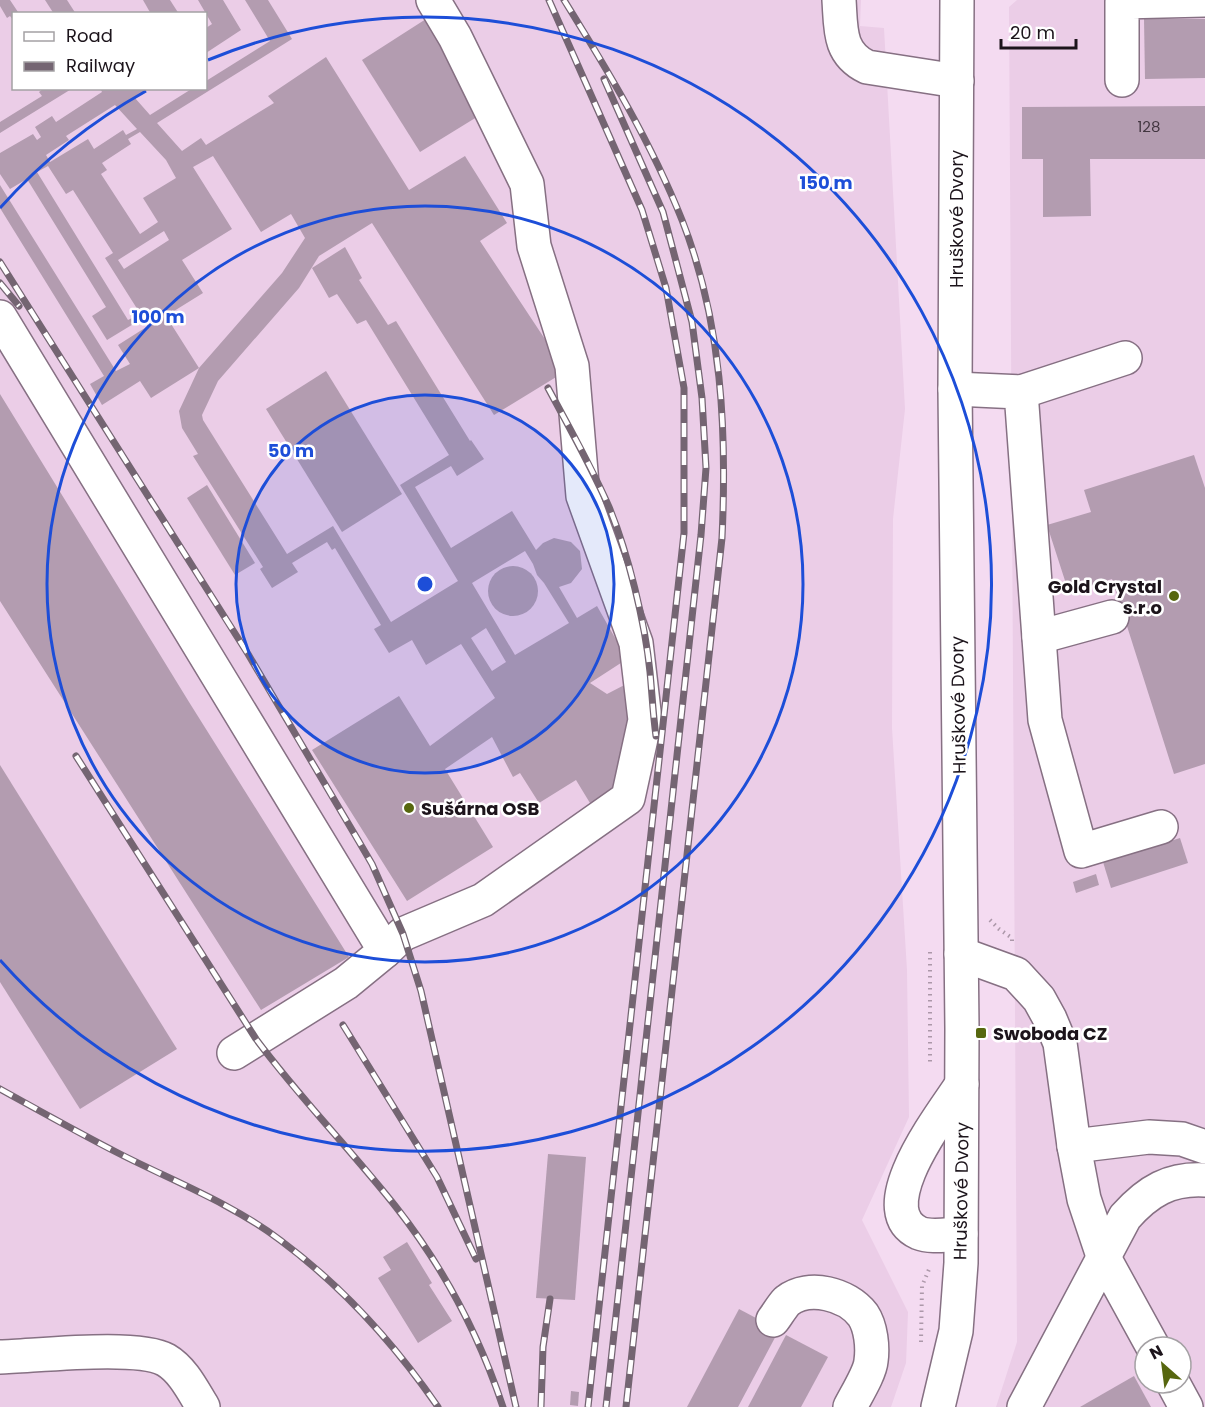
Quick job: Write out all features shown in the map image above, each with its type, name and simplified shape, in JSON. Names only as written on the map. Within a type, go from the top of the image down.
[{"type":"street","points":[[234,1053],[346,983],[403,934],[483,900],[628,798],[645,720],[636,643],[584,496],[572,366],[534,246],[527,184],[454,37],[433,0]]},
{"type":"street","points":[[838,0],[842,38],[856,62],[867,67],[957,81]]},
{"type":"street","name":"Hruškové Dvory","points":[[938,1407],[956,1330],[961,1234],[962,1084],[955,389],[957,0]]},
{"type":"street","points":[[1122,80],[1122,2],[1205,0]]},
{"type":"street","points":[[0,317],[385,951]]},
{"type":"street","points":[[955,389],[1021,392],[1125,358]]},
{"type":"street","points":[[1021,392],[1045,720],[1081,851],[1161,827]]},
{"type":"street","points":[[1039,637],[1112,617]]},
{"type":"street","points":[[961,954],[1016,974],[1039,999],[1060,1043],[1074,1146],[1084,1199],[1103,1256],[1146,1335]]},
{"type":"street","points":[[961,1234],[922,1234],[912,1229],[904,1218],[901,1201],[904,1181],[915,1157],[962,1084]]},
{"type":"street","points":[[1074,1146],[1149,1137],[1182,1139],[1205,1147]]},
{"type":"street","points":[[1023,1407],[1125,1217],[1151,1193],[1172,1183],[1187,1179],[1205,1180]]},
{"type":"street","points":[[773,1320],[787,1301],[803,1295],[820,1293],[842,1298],[863,1316],[870,1333],[871,1362],[850,1407]]},
{"type":"street","points":[[0,1357],[122,1352],[151,1354],[167,1361],[183,1376],[203,1407]]},
{"type":"shaded area","points":[[0,0],[861,0],[860,26],[884,28],[905,409],[893,519],[892,728],[907,970],[909,1117],[862,1220],[908,1312],[906,1363],[891,1407],[0,1407]]},
{"type":"shaded area","points":[[1017,0],[1205,0],[1205,1407],[996,1407],[1017,1342],[1009,7]]},
{"type":"building","points":[[0,0],[10,0],[18,12],[12,12],[12,18],[10,16],[7,18],[0,6]]},
{"type":"building","points":[[45,0],[67,0],[75,12],[53,12]]},
{"type":"building","points":[[143,0],[170,0],[178,12],[150,12]]},
{"type":"building","points":[[198,0],[223,0],[241,30],[207,52],[207,27],[212,24]]},
{"type":"building","points":[[245,0],[268,0],[292,39],[157,123],[182,151],[201,138],[206,145],[274,103],[268,96],[326,57],[409,190],[465,156],[507,223],[480,241],[566,371],[494,415],[372,223],[319,256],[299,288],[218,381],[202,415],[287,554],[333,526],[391,622],[458,581],[400,485],[449,455],[366,320],[357,324],[337,294],[329,298],[312,268],[345,247],[362,278],[359,280],[388,325],[396,321],[470,441],[484,459],[457,476],[451,466],[415,487],[451,548],[512,511],[536,550],[543,543],[554,538],[571,542],[580,551],[582,569],[571,583],[559,587],[577,618],[597,606],[627,659],[590,683],[607,694],[636,679],[615,794],[593,808],[576,780],[539,803],[520,773],[513,777],[492,737],[445,769],[493,847],[407,901],[312,750],[399,696],[430,746],[495,698],[461,644],[426,665],[412,640],[389,653],[374,629],[381,625],[335,548],[332,550],[327,542],[292,563],[298,572],[272,588],[260,569],[263,567],[193,456],[198,454],[182,428],[179,411],[199,368],[151,398],[140,381],[102,405],[90,384],[104,376],[0,208],[0,185],[116,371],[130,364],[118,345],[148,326],[105,258],[113,253],[73,190],[66,194],[48,166],[37,172],[128,320],[132,318],[135,323],[107,340],[92,316],[106,307],[27,179],[10,189],[0,174],[0,153],[33,134],[37,140],[41,137],[35,127],[52,116],[56,122],[102,92],[101,90],[147,90],[135,98],[150,115],[190,90],[207,90],[207,80],[270,41]],"holes":[[[115,105],[137,129],[126,135],[123,130],[94,149],[88,139],[50,162],[46,155],[69,140],[66,136]],[[140,132],[166,160],[176,178],[143,198],[158,222],[140,234],[101,174],[107,170],[102,163],[131,144],[128,139]],[[213,156],[261,232],[291,214],[305,238],[282,273],[199,368],[166,316],[203,293],[182,260],[232,229],[193,167]],[[164,231],[169,240],[124,269],[118,260]],[[525,551],[537,575],[569,623],[515,655],[472,583]],[[486,628],[506,662],[492,671],[471,638]]]},
{"type":"building","points":[[426,19],[485,112],[420,152],[362,60]]},
{"type":"building","points":[[1144,19],[1205,19],[1205,78],[1145,79]]},
{"type":"building","points":[[42,90],[70,90],[0,133],[0,122],[42,96],[39,92]]},
{"type":"building","points":[[1205,106],[1205,159],[1090,159],[1091,216],[1043,217],[1043,159],[1022,159],[1022,107]]},
{"type":"building","points":[[326,371],[402,494],[342,532],[266,409]]},
{"type":"building","points":[[0,394],[349,957],[261,1010],[0,601]]},
{"type":"building","points":[[1194,455],[1205,488],[1205,764],[1174,774],[1112,579],[1069,593],[1047,525],[1091,512],[1084,490]]},
{"type":"building","points":[[207,485],[255,563],[235,575],[187,498]]},
{"type":"building","points":[[513,566],[522,568],[533,577],[538,591],[536,600],[527,611],[513,616],[504,614],[493,605],[488,591],[490,582],[499,571]]},
{"type":"building","points":[[0,765],[177,1049],[80,1109],[0,982]]},
{"type":"building","points":[[1180,838],[1188,863],[1111,888],[1103,862]]},
{"type":"building","points":[[1096,874],[1099,885],[1076,893],[1073,882]]},
{"type":"building","points":[[548,1154],[586,1157],[575,1300],[536,1298]]},
{"type":"building","points":[[407,1242],[432,1283],[429,1285],[452,1321],[418,1343],[378,1278],[391,1270],[383,1257]]},
{"type":"building","points":[[739,1309],[779,1330],[738,1407],[687,1407]]},
{"type":"building","points":[[786,1335],[828,1357],[801,1407],[748,1407]]},
{"type":"building","points":[[1133,1377],[1133,1395],[1144,1395],[1151,1407],[1080,1407]]},
{"type":"building","points":[[571,1391],[579,1392],[578,1406],[570,1405]]},
{"type":"railway","points":[[549,0],[642,210],[666,288],[684,388],[684,533],[588,1407]]},
{"type":"railway","points":[[564,0],[643,135],[682,220],[706,298],[714,337],[722,417],[722,538],[626,1407]]},
{"type":"railway","points":[[604,79],[663,212],[692,322],[702,398],[706,468],[701,535],[606,1407]]},
{"type":"railway","points":[[0,262],[248,654],[372,864],[403,934],[421,991],[516,1407]]},
{"type":"railway","points":[[0,283],[19,306]]},
{"type":"railway","points":[[548,388],[602,492],[623,545],[644,632],[656,736]]},
{"type":"railway","points":[[76,756],[256,1039],[396,1207],[430,1254],[471,1328],[503,1407]]},
{"type":"railway","points":[[343,1025],[437,1177],[476,1259]]},
{"type":"railway","points":[[0,1089],[120,1154],[222,1204],[280,1240],[325,1276],[366,1317],[403,1360],[438,1407]]},
{"type":"railway","points":[[541,1407],[543,1347],[550,1299]]},
{"type":"place","name":"Gold Crystal s.r.o","points":[[1174,596]]},
{"type":"place","name":"Sušárna OSB","points":[[409,808]]},
{"type":"place","name":"Swoboda CZ","points":[[981,1033]]}]
